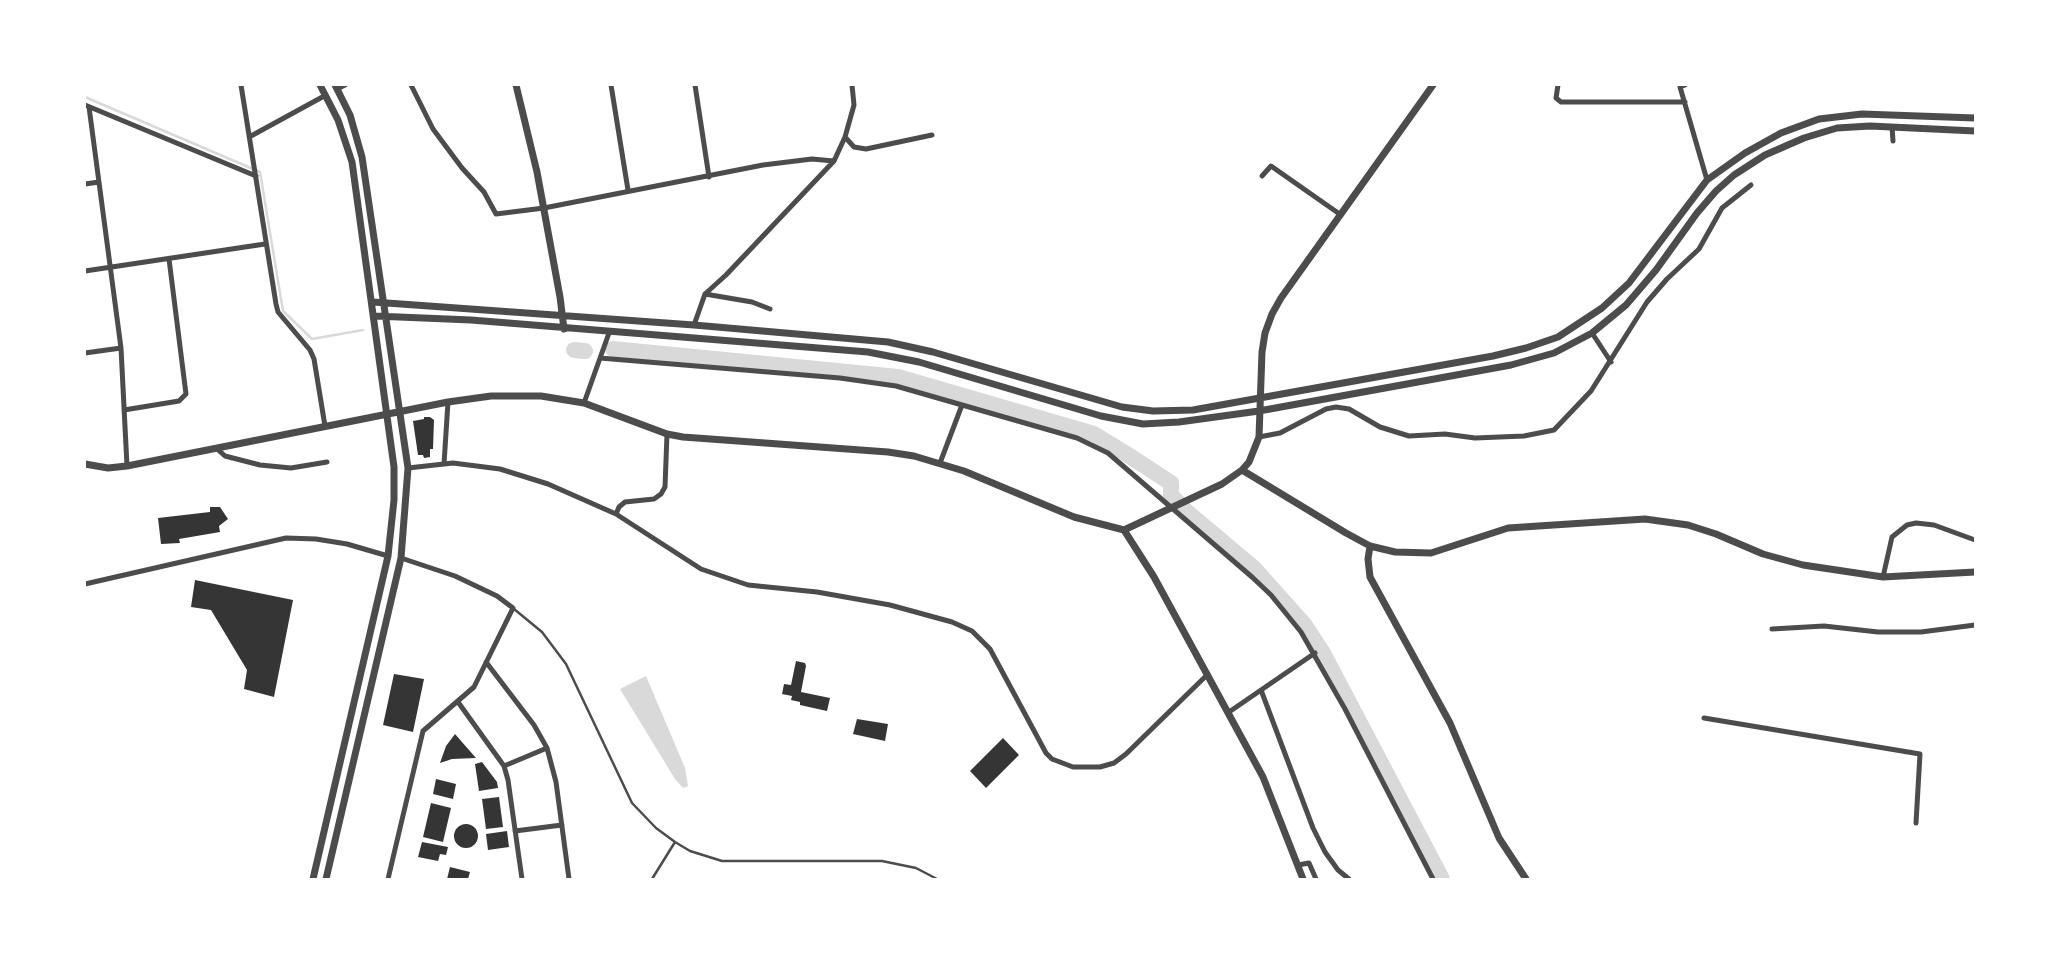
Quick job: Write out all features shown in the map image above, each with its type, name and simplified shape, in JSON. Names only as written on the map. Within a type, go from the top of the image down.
[{"type":"street","points":[[241,85],[251,136],[265,244],[278,312],[310,350],[314,359],[325,426]]},
{"type":"street","points":[[313,879],[388,556],[394,500],[394,466],[388,415],[352,162],[346,140],[320,85]]},
{"type":"street","points":[[326,879],[401,558],[408,468],[385,302],[362,157],[350,114],[336,87],[345,85]]},
{"type":"street","points":[[411,85],[433,129],[462,168],[484,192],[496,214],[544,208],[763,165],[812,159],[834,162]]},
{"type":"street","points":[[516,85],[544,208],[564,329]]},
{"type":"street","points":[[611,85],[628,190]]},
{"type":"street","points":[[695,85],[709,177]]},
{"type":"street","points":[[694,325],[705,294],[726,275],[834,162],[845,137],[854,105],[852,85]]},
{"type":"street","points":[[85,464],[108,468],[126,466],[448,402],[492,396],[541,396],[584,403],[667,434],[683,437],[888,452],[940,463],[1074,517],[1124,530],[1222,484],[1242,470],[1249,462],[1259,437],[1262,352],[1265,333],[1272,314],[1281,298],[1433,85]]},
{"type":"street","points":[[1558,85],[1556,98],[1561,102],[1685,102]]},
{"type":"street","points":[[1686,85],[1680,87],[1707,180]]},
{"type":"street","points":[[251,136],[326,95]]},
{"type":"street","points":[[87,106],[256,176]]},
{"type":"street","points":[[87,106],[121,348],[126,466]]},
{"type":"street","points":[[373,302],[694,325],[888,342],[933,352],[1122,407],[1153,411],[1193,410],[1492,356],[1526,348],[1558,337],[1602,308],[1629,283],[1707,180],[1744,153],[1781,133],[1819,120],[1862,114],[1975,118]]},
{"type":"street","points":[[375,316],[472,320],[564,329],[868,352],[919,362],[1101,416],[1143,424],[1179,422],[1259,411],[1511,365],[1554,353],[1592,333],[1626,305],[1656,270],[1697,213],[1734,175],[1765,155],[1804,138],[1837,128],[1892,127],[1975,131]]},
{"type":"street","points":[[1892,127],[1893,141]]},
{"type":"street","points":[[845,137],[854,147],[866,149],[932,134]]},
{"type":"street","points":[[1262,176],[1271,166],[1341,215]]},
{"type":"street","points":[[85,184],[99,182]]},
{"type":"street","points":[[1259,437],[1280,433],[1326,409],[1336,407],[1349,409],[1380,427],[1410,436],[1445,434],[1475,438],[1539,434],[1554,430],[1591,391],[1647,302],[1667,279],[1699,250],[1722,208],[1751,185]]},
{"type":"street","points":[[85,271],[265,244]]},
{"type":"street","points":[[124,410],[179,401],[186,394],[169,259]]},
{"type":"street","points":[[705,294],[752,302],[770,309]]},
{"type":"street","points":[[584,403],[610,332]]},
{"type":"street","points":[[1592,333],[1611,362]]},
{"type":"street","points":[[85,353],[121,348]]},
{"type":"street","points":[[600,358],[868,381],[896,386],[1092,443],[1108,453],[1174,506],[1271,595],[1301,632],[1315,654],[1433,879]]},
{"type":"street","points":[[444,464],[448,402]]},
{"type":"street","points":[[940,463],[962,404]]},
{"type":"street","points":[[616,514],[619,507],[625,502],[654,499],[661,494],[665,487],[667,434]]},
{"type":"street","points":[[216,448],[225,456],[260,465],[291,468],[327,462]]},
{"type":"street","points":[[408,468],[444,464],[500,469],[548,484],[616,514],[701,568],[748,585],[817,592],[890,605],[952,622],[972,631],[990,649],[1046,753],[1052,758],[1073,767],[1100,767],[1114,763],[1126,754],[1208,674]]},
{"type":"street","points":[[1242,470],[1370,546],[1407,554],[1431,553],[1508,528],[1645,519],[1688,526],[1709,532],[1763,554],[1803,565],[1884,577],[1975,572]]},
{"type":"street","points":[[1884,577],[1892,538],[1907,525],[1916,523],[1934,525],[1975,540]]},
{"type":"street","points":[[1124,530],[1154,578],[1263,777],[1303,879]]},
{"type":"street","points":[[85,584],[286,538],[316,539],[347,544],[401,558],[455,576],[497,596],[513,608],[474,687],[430,724],[420,740],[388,879]]},
{"type":"street","points":[[1370,546],[1368,559],[1370,578],[1450,723],[1499,838],[1526,879]]},
{"type":"street","points":[[1772,629],[1824,626],[1878,632],[1921,632],[1975,626]]},
{"type":"street","points":[[1229,712],[1315,654]]},
{"type":"street","points":[[486,662],[534,725],[547,748],[556,782],[569,879]]},
{"type":"street","points":[[1260,690],[1317,836],[1329,858],[1349,879]]},
{"type":"street","points":[[458,702],[497,753],[504,766],[508,780],[522,879]]},
{"type":"street","points":[[1704,718],[1920,754],[1916,823]]},
{"type":"street","points":[[504,766],[547,748]]},
{"type":"street","points":[[516,831],[562,825]]},
{"type":"street","points":[[1298,864],[1309,863],[1316,879]]},
{"type":"lane","points":[[513,608],[542,632],[566,664],[632,803],[656,828],[675,842],[690,851],[722,860],[882,861],[916,868],[937,879]]},
{"type":"lane","points":[[652,879],[675,842]]},
{"type":"shaded area","points":[[646,676],[685,768],[688,786],[683,788],[675,779],[620,689]]},
{"type":"building","points":[[424,417],[430,417],[434,420],[433,449],[430,449],[430,457],[424,458],[423,455],[418,455],[413,421],[424,419]]},
{"type":"building","points":[[210,507],[220,507],[228,519],[219,526],[220,532],[179,539],[180,543],[161,544],[158,518],[210,512]]},
{"type":"building","points":[[195,580],[293,600],[274,697],[244,689],[247,670],[211,610],[191,607]]},
{"type":"building","points":[[796,661],[805,663],[806,666],[801,692],[830,698],[827,711],[800,705],[800,702],[791,700],[792,696],[782,694],[784,684],[791,685]]},
{"type":"building","points":[[394,674],[424,679],[413,732],[383,725]]},
{"type":"building","points":[[857,719],[888,724],[885,741],[853,734]]},
{"type":"building","points":[[455,734],[476,758],[452,759],[440,763],[446,746]]},
{"type":"building","points":[[1003,738],[1019,755],[986,788],[970,771]]},
{"type":"building","points":[[482,762],[497,782],[498,788],[479,791],[475,764]]},
{"type":"building","points":[[436,779],[456,784],[453,799],[433,794]]},
{"type":"building","points":[[499,797],[503,827],[486,829],[482,799]]},
{"type":"building","points":[[431,803],[451,808],[443,842],[423,837]]},
{"type":"building","points":[[466,824],[475,827],[478,836],[475,845],[466,848],[457,845],[454,836],[457,827]]},
{"type":"building","points":[[507,831],[509,847],[488,850],[486,834]]},
{"type":"building","points":[[422,842],[448,847],[446,855],[440,854],[438,861],[418,857]]},
{"type":"building","points":[[450,867],[470,872],[468,879],[447,879]]},
{"type":"waterway","points":[[85,97],[260,172],[283,311],[312,339],[363,330]]},
{"type":"waterway","points":[[613,349],[898,377],[1094,434],[1125,453],[1171,483],[1171,495],[1185,510],[1254,568],[1304,624],[1323,653],[1442,879]]},
{"type":"waterway","points":[[574,350],[585,351]]}]
